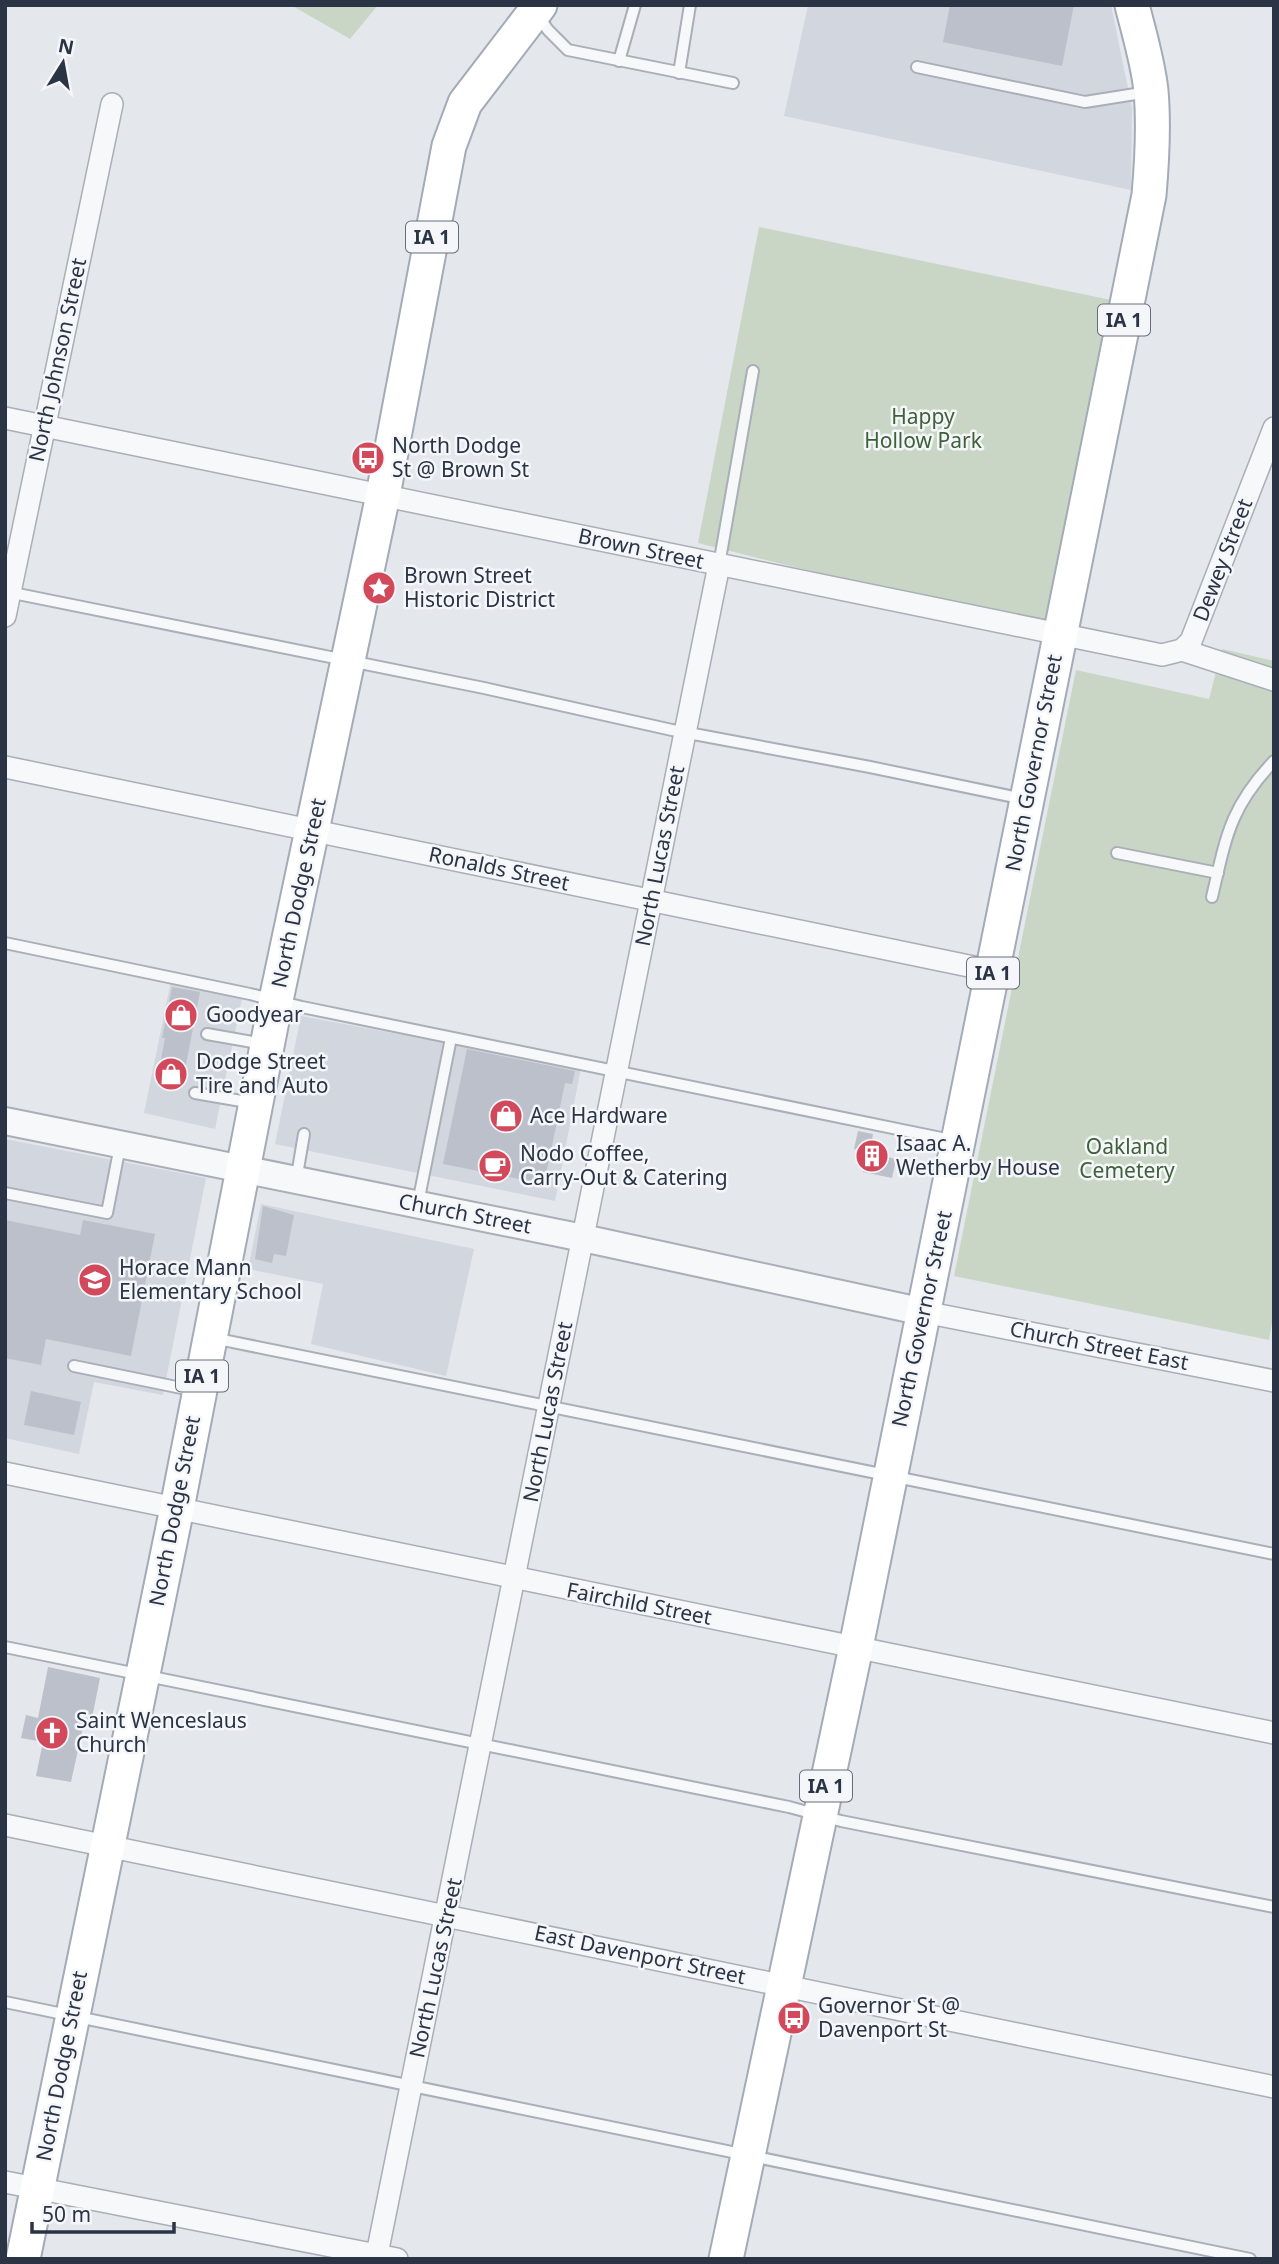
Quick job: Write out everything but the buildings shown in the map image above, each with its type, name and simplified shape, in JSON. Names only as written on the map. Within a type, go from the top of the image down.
[{"type":"main road","name":"North Governor Street","points":[[726,2259],[856,1647],[1149,195],[1152,162],[1150,91],[1145,54],[1132,5]]},
{"type":"main road","name":"North Dodge Street","points":[[23,2259],[177,1508],[276,1000],[383,495],[449,146],[465,103],[538,8]]},
{"type":"street","name":"North Johnson Street","points":[[5,616],[112,104]]},
{"type":"street","name":"Brown Street","points":[[5,418],[1162,655],[1182,650],[1274,680]]},
{"type":"street","name":"Dewey Street","points":[[1182,650],[1191,641],[1274,428]]},
{"type":"street","name":"North Lucas Street","points":[[383,2257],[411,2086],[719,565]]},
{"type":"street","name":"Ronalds Street","points":[[5,767],[993,971]]},
{"type":"street","name":"Church Street","points":[[5,1121],[583,1238],[924,1312]]},
{"type":"street","name":"Church Street East","points":[[924,1312],[1274,1381]]},
{"type":"street","name":"Fairchild Street","points":[[5,1473],[1274,1733]]},
{"type":"street","name":"East Davenport Street","points":[[5,1825],[1274,2087]]},
{"type":"street","points":[[5,2182],[383,2257]]},
{"type":"lane","points":[[619,61],[635,5]]},
{"type":"lane","points":[[679,73],[690,5]]},
{"type":"lane","points":[[538,8],[548,30],[568,50],[733,83]]},
{"type":"lane","points":[[917,67],[1085,102],[1150,91]]},
{"type":"lane","points":[[719,565],[752,370]]},
{"type":"lane","points":[[8,592],[685,733],[870,767],[1027,800]]},
{"type":"lane","points":[[1212,897],[1233,815],[1251,785],[1274,761]]},
{"type":"lane","points":[[1117,853],[1217,873]]},
{"type":"lane","points":[[5,943],[958,1142]]},
{"type":"lane","points":[[207,1034],[267,1045]]},
{"type":"lane","points":[[418,1205],[451,1038]]},
{"type":"lane","points":[[195,1093],[256,1104]]},
{"type":"lane","points":[[296,1181],[304,1134]]},
{"type":"lane","points":[[5,1194],[107,1213],[120,1144]]},
{"type":"lane","points":[[210,1337],[1274,1554]]},
{"type":"lane","points":[[74,1366],[199,1392]]},
{"type":"lane","points":[[5,1647],[1274,1907]]},
{"type":"lane","points":[[5,2002],[1250,2259]]},
{"type":"shaded area","points":[[808,5],[1111,5],[1132,108],[1131,190],[784,116]]},
{"type":"shaded area","points":[[171,981],[242,998],[215,1129],[144,1113]]},
{"type":"shaded area","points":[[301,1016],[581,1068],[555,1201],[275,1144]]},
{"type":"shaded area","name":"Horace Mann Elementary School","points":[[5,1139],[206,1178],[163,1395],[94,1382],[79,1454],[5,1438]]},
{"type":"shaded area","points":[[261,1204],[474,1249],[446,1376],[311,1344],[323,1284],[248,1269]]},
{"type":"green space","points":[[291,5],[378,5],[350,39]]},
{"type":"green space","name":"Happy Hollow Park","points":[[759,227],[1111,300],[1060,633],[698,543]]},
{"type":"green space","name":"Oakland Cemetery","points":[[1222,649],[1274,661],[1274,1312],[1269,1340],[954,1276],[1076,670],[1209,699]]},
{"type":"place","name":"North Dodge St @ Brown St","points":[[368,458]]},
{"type":"place","name":"Brown Street Historic District","points":[[379,588]]},
{"type":"place","name":"Goodyear","points":[[181,1015]]},
{"type":"place","name":"Dodge Street Tire and Auto","points":[[171,1074]]},
{"type":"place","name":"Ace Hardware","points":[[506,1116]]},
{"type":"place","name":"Isaac A. Wetherby House","points":[[872,1156]]},
{"type":"place","name":"Nodo Coffee, Carry-Out & Catering","points":[[495,1166]]},
{"type":"place","name":"Horace Mann Elementary School","points":[[95,1280]]},
{"type":"place","name":"Saint Wenceslaus Church","points":[[52,1733]]},
{"type":"place","name":"Governor St @ Davenport St","points":[[794,2018]]}]
